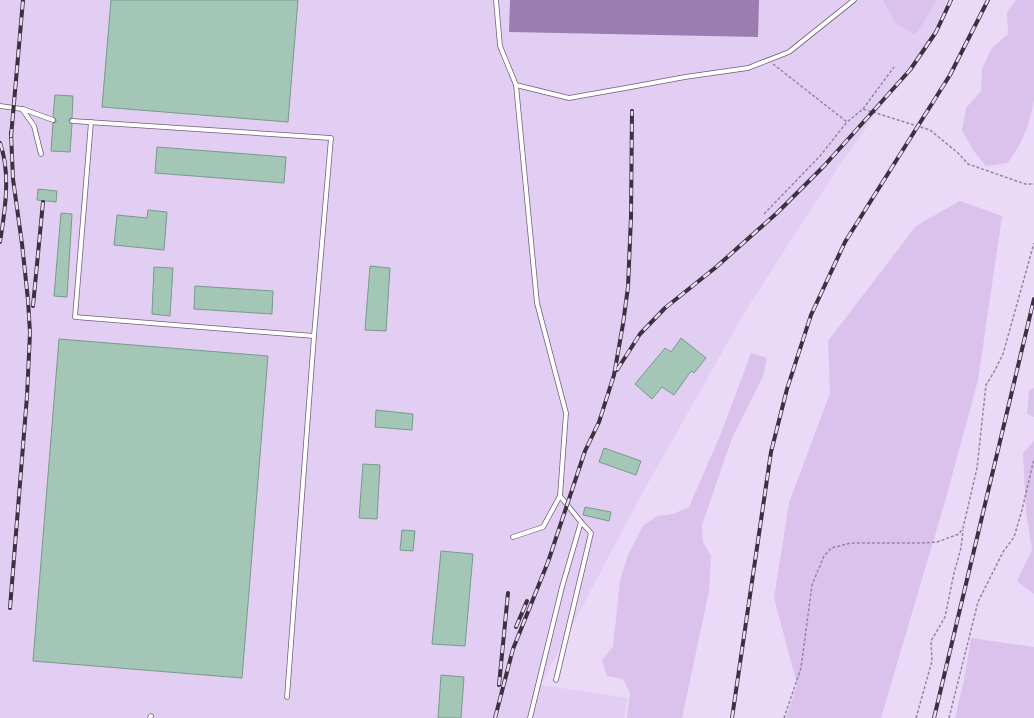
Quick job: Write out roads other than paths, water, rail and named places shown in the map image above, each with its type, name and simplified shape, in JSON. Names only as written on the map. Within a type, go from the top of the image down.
[{"type":"lane","points":[[496,0],[500,46],[516,85],[537,303],[566,413],[560,496],[543,528],[513,537]]},
{"type":"lane","points":[[516,85],[569,98],[685,77],[748,68],[788,52],[854,0]]},
{"type":"lane","points":[[0,106],[22,109],[53,120]]},
{"type":"lane","points":[[22,109],[34,126],[41,154]]},
{"type":"lane","points":[[72,121],[331,138],[314,336],[287,697]]},
{"type":"lane","points":[[91,122],[75,317],[314,336]]},
{"type":"lane","points":[[556,680],[591,533],[560,496]]},
{"type":"lane","points":[[530,718],[562,587],[581,522]]},
{"type":"railway","points":[[11,137],[23,0]]},
{"type":"railway","points":[[617,370],[640,334],[665,308],[715,268],[777,213],[824,166],[910,70],[936,32],[951,0]]},
{"type":"railway","points":[[732,718],[771,452],[787,389],[811,315],[845,242],[950,75],[988,0]]},
{"type":"railway","points":[[495,718],[513,649],[548,562],[585,451],[599,422],[614,375],[628,287],[631,217],[632,111]]},
{"type":"railway","points":[[10,608],[27,396],[30,333],[22,244],[13,179],[11,132]]},
{"type":"railway","points":[[0,143],[6,179],[4,218],[0,242]]},
{"type":"railway","points":[[33,306],[43,202]]},
{"type":"railway","points":[[934,718],[1034,299]]},
{"type":"railway","points":[[499,685],[508,593]]},
{"type":"railway","points":[[516,627],[527,601]]}]
